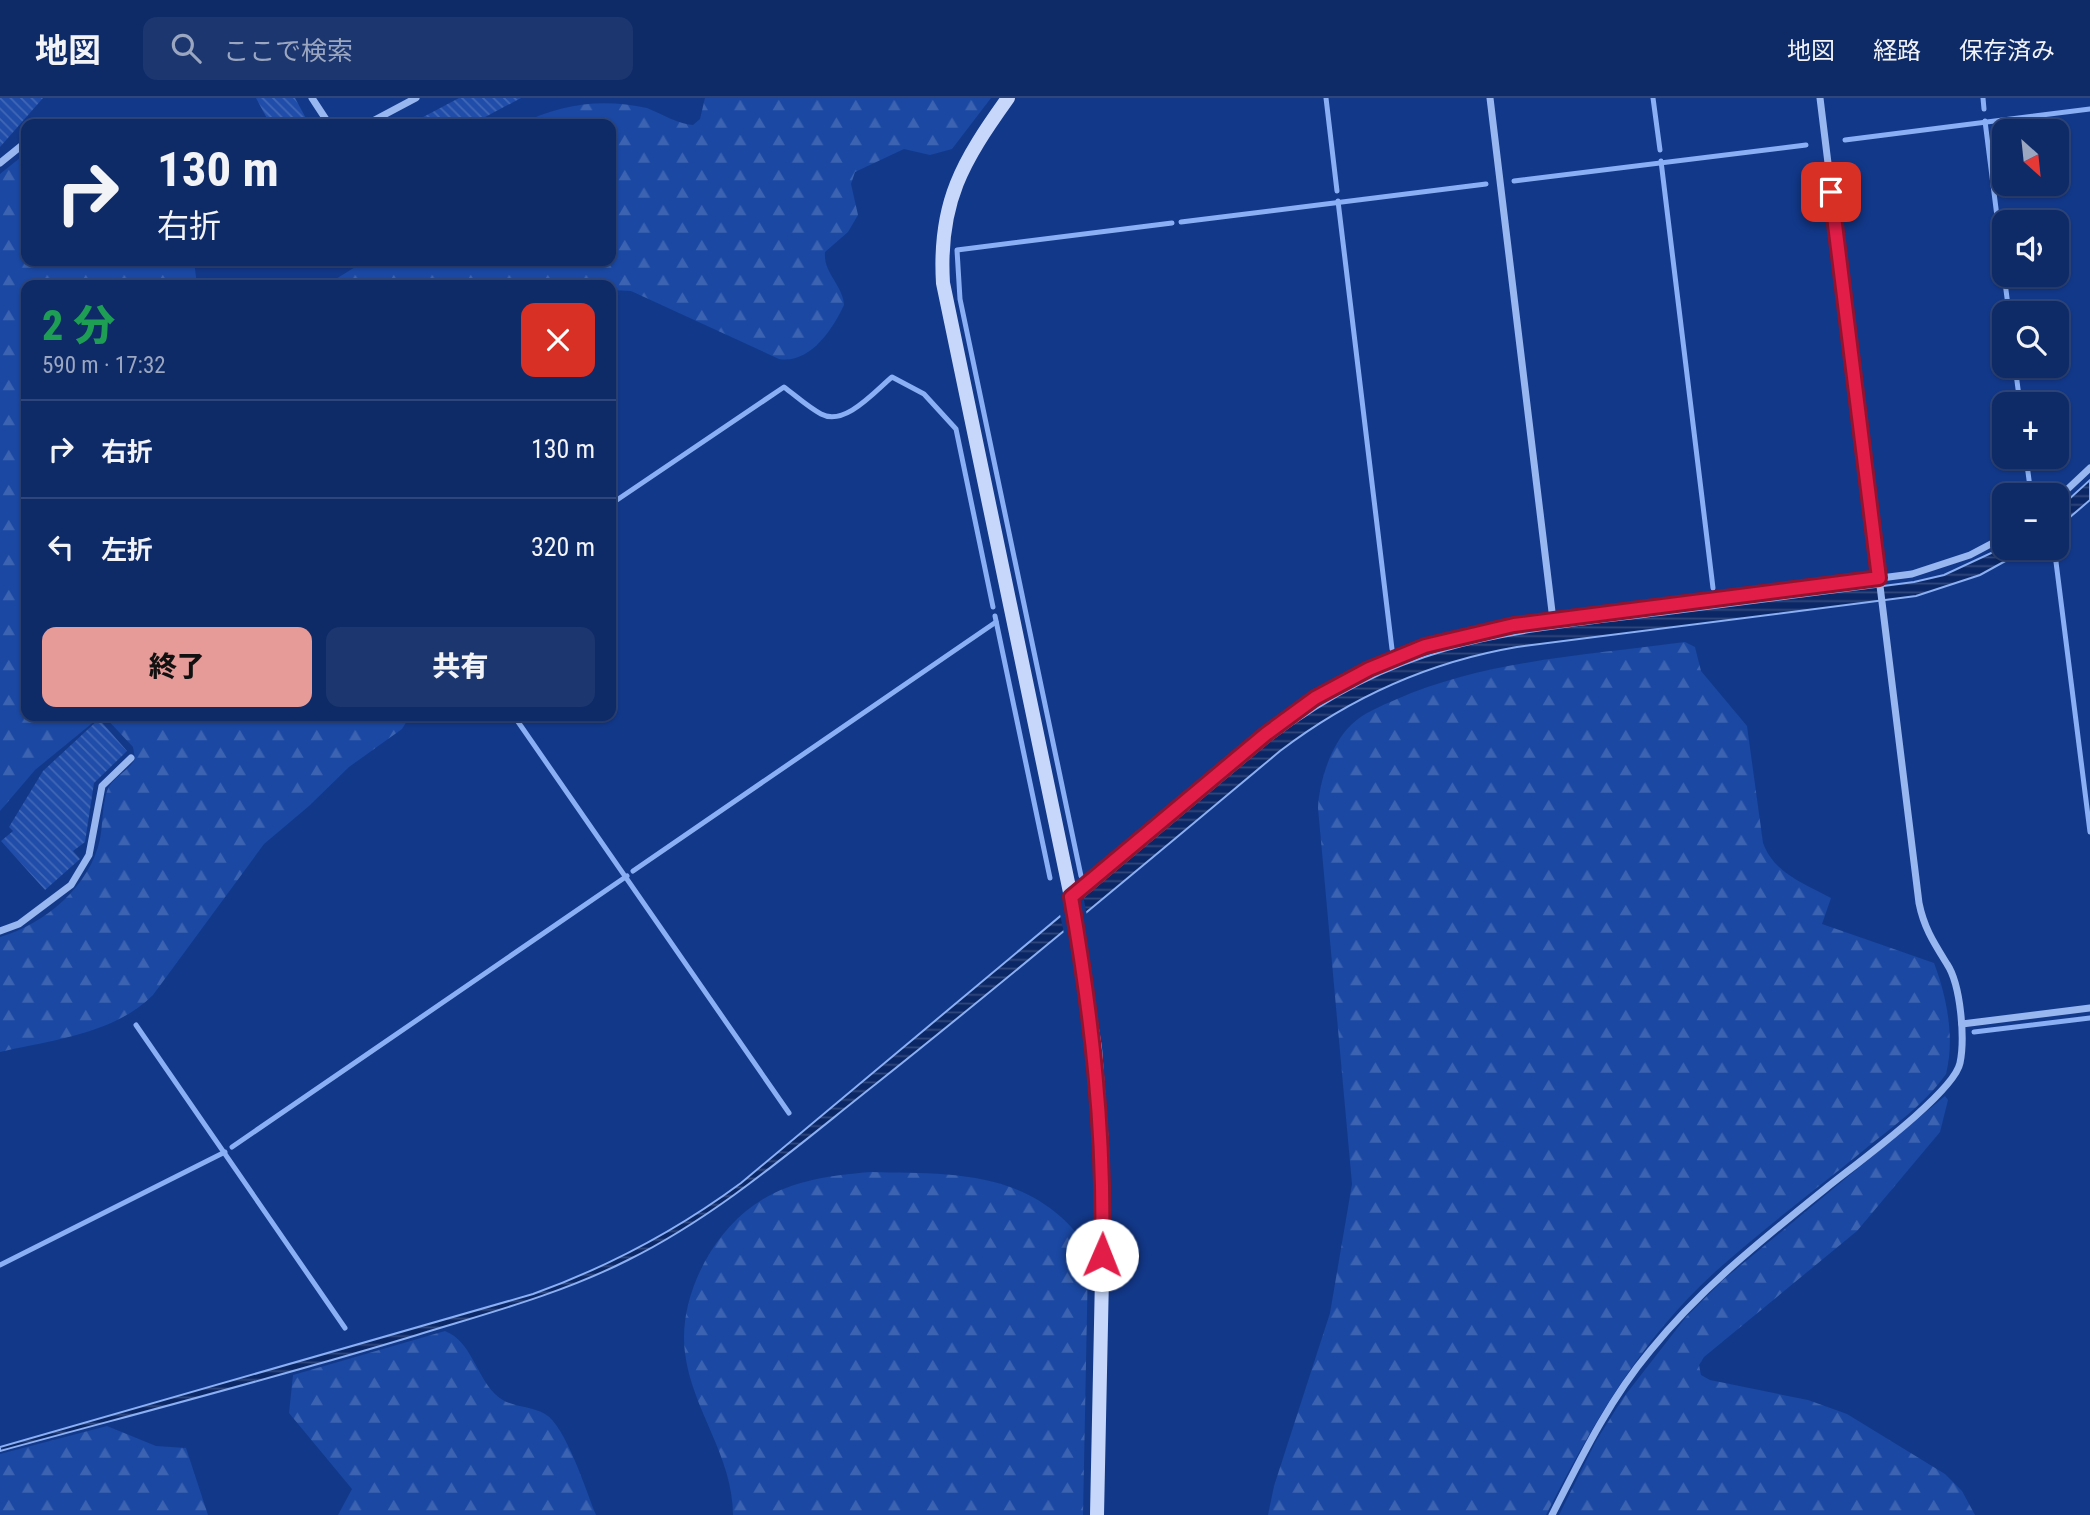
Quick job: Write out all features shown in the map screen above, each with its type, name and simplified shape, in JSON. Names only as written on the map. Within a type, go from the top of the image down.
[{"type":"street","points":[[312,98],[326,119]]},
{"type":"street","points":[[376,119],[416,98]]},
{"type":"street","points":[[1008,98],[972,149],[955,186],[945,225],[943,283],[1076,925],[1095,1048],[1102,1145],[1097,1515]]},
{"type":"street","points":[[1490,98],[1553,620]]},
{"type":"street","points":[[1552,1515],[1591,1439],[1648,1352],[1719,1276],[1904,1125],[1950,1081],[1960,1065],[1962,1024],[1954,980],[1928,937],[1921,911],[1820,98]]},
{"type":"street","points":[[0,163],[21,146]]},
{"type":"street","points":[[2069,488],[2090,468]]},
{"type":"street","points":[[1071,900],[1266,734],[1342,683],[1396,657],[1454,637],[1553,620],[1879,581],[1941,566],[1992,543]]},
{"type":"street","points":[[0,932],[19,924],[71,885],[89,855],[102,786],[131,758]]},
{"type":"street","points":[[1962,1024],[2090,1008]]},
{"type":"green space","points":[[705,98],[991,98],[952,149],[930,155],[904,149],[855,172],[851,184],[858,215],[848,232],[825,252],[827,266],[844,305],[818,344],[810,351],[790,359],[779,359],[631,291],[616,290],[616,280],[334,280],[357,266],[616,266],[616,119],[531,119],[566,108],[614,103],[647,108],[687,124],[693,125],[700,119]]},
{"type":"green space","points":[[21,157],[21,266],[195,266],[196,280],[21,280],[21,721],[95,721],[35,770],[0,811],[0,174]]},
{"type":"green space","points":[[1685,642],[1695,647],[1701,671],[1747,726],[1763,843],[1768,853],[1782,870],[1831,898],[1822,924],[1934,963],[1943,990],[1950,1032],[1946,1074],[1908,1115],[1752,1240],[1688,1298],[1663,1326],[1620,1385],[1581,1449],[1546,1515],[1268,1515],[1274,1486],[1330,1313],[1352,1184],[1318,808],[1324,775],[1332,753],[1344,733],[1361,717],[1385,704],[1431,686],[1502,667]]},
{"type":"green space","points":[[109,721],[407,721],[402,729],[349,767],[264,844],[153,995],[120,1019],[101,1027],[0,1052],[0,937],[49,913],[76,887],[95,856],[109,786],[135,759],[133,747]]},
{"type":"green space","points":[[1945,1096],[1948,1100],[1940,1132],[1857,1231],[1704,1357],[1699,1365],[1701,1375],[1710,1380],[1808,1400],[1847,1414],[1945,1474],[1962,1491],[1975,1515],[1559,1515],[1596,1441],[1623,1398],[1686,1317],[1723,1280]]},
{"type":"green space","points":[[871,1172],[946,1174],[995,1182],[1040,1201],[1061,1217],[1079,1237],[1088,1262],[1083,1515],[733,1515],[726,1473],[695,1394],[685,1353],[687,1311],[700,1270],[711,1251],[738,1218],[767,1197],[795,1185],[825,1177]]},
{"type":"green space","points":[[445,1331],[461,1342],[488,1386],[500,1399],[539,1411],[553,1421],[568,1445],[596,1515],[338,1515],[352,1489],[289,1413],[293,1375]]},
{"type":"green space","points":[[107,1426],[156,1446],[186,1448],[208,1515],[0,1515],[0,1454]]},
{"type":"shaded area","points":[[2090,480],[2090,500],[2069,518],[2069,499]]},
{"type":"shaded area","points":[[1992,553],[1992,560],[2007,560],[1980,575],[1916,596],[1517,647],[1453,662],[1392,684],[1335,714],[1280,751],[1029,960],[787,1155],[726,1201],[662,1242],[577,1283],[497,1311],[313,1366],[0,1451],[0,1447],[533,1294],[615,1260],[666,1232],[741,1183],[1271,740],[1319,707],[1365,681],[1411,662],[1503,637],[1914,582],[1944,575]]},
{"type":"pier","points":[[1083,894],[1087,916],[1064,934],[1060,914]]},
{"type":"building","points":[[0,98],[43,98],[25,119],[21,119],[21,123],[0,147]]},
{"type":"building","points":[[256,98],[295,98],[306,119],[267,119]]},
{"type":"building","points":[[459,98],[521,98],[481,119],[419,119]]},
{"type":"building","points":[[97,721],[101,721],[127,751],[94,783],[85,842],[73,851],[80,859],[45,890],[1,841],[13,831],[9,827],[43,771]]},
{"type":"waterway","points":[[1326,98],[1337,191]]},
{"type":"waterway","points":[[1653,98],[1660,150]]},
{"type":"waterway","points":[[1983,98],[1984,109]]},
{"type":"waterway","points":[[1845,140],[2090,109]]},
{"type":"waterway","points":[[1985,121],[1996,210]]},
{"type":"waterway","points":[[1514,181],[1806,145]]},
{"type":"waterway","points":[[1661,161],[1713,588]]},
{"type":"waterway","points":[[1181,222],[1486,184]]},
{"type":"waterway","points":[[1338,201],[1392,649]]},
{"type":"waterway","points":[[1081,876],[960,299],[957,250],[1172,223]]},
{"type":"waterway","points":[[2006,287],[2007,301]]},
{"type":"waterway","points":[[616,501],[784,387],[816,411],[830,417],[840,416],[860,405],[892,377],[924,394],[956,429],[993,607]]},
{"type":"waterway","points":[[2017,378],[2018,392]]},
{"type":"waterway","points":[[2028,469],[2029,483]]},
{"type":"waterway","points":[[2056,560],[2090,832]]},
{"type":"waterway","points":[[995,616],[1050,878]]},
{"type":"waterway","points":[[633,871],[996,622]]},
{"type":"waterway","points":[[517,721],[789,1113]]},
{"type":"waterway","points":[[232,1147],[627,876]]},
{"type":"waterway","points":[[1974,1032],[2090,1018]]},
{"type":"waterway","points":[[136,1025],[345,1328]]},
{"type":"waterway","points":[[0,1265],[225,1152]]},
{"type":"route","points":[[1102,1255],[1100,1097],[1082,951],[1071,897],[1290,715],[1342,683],[1396,657],[1454,637],[1514,625],[1879,578],[1831,192]]}]
